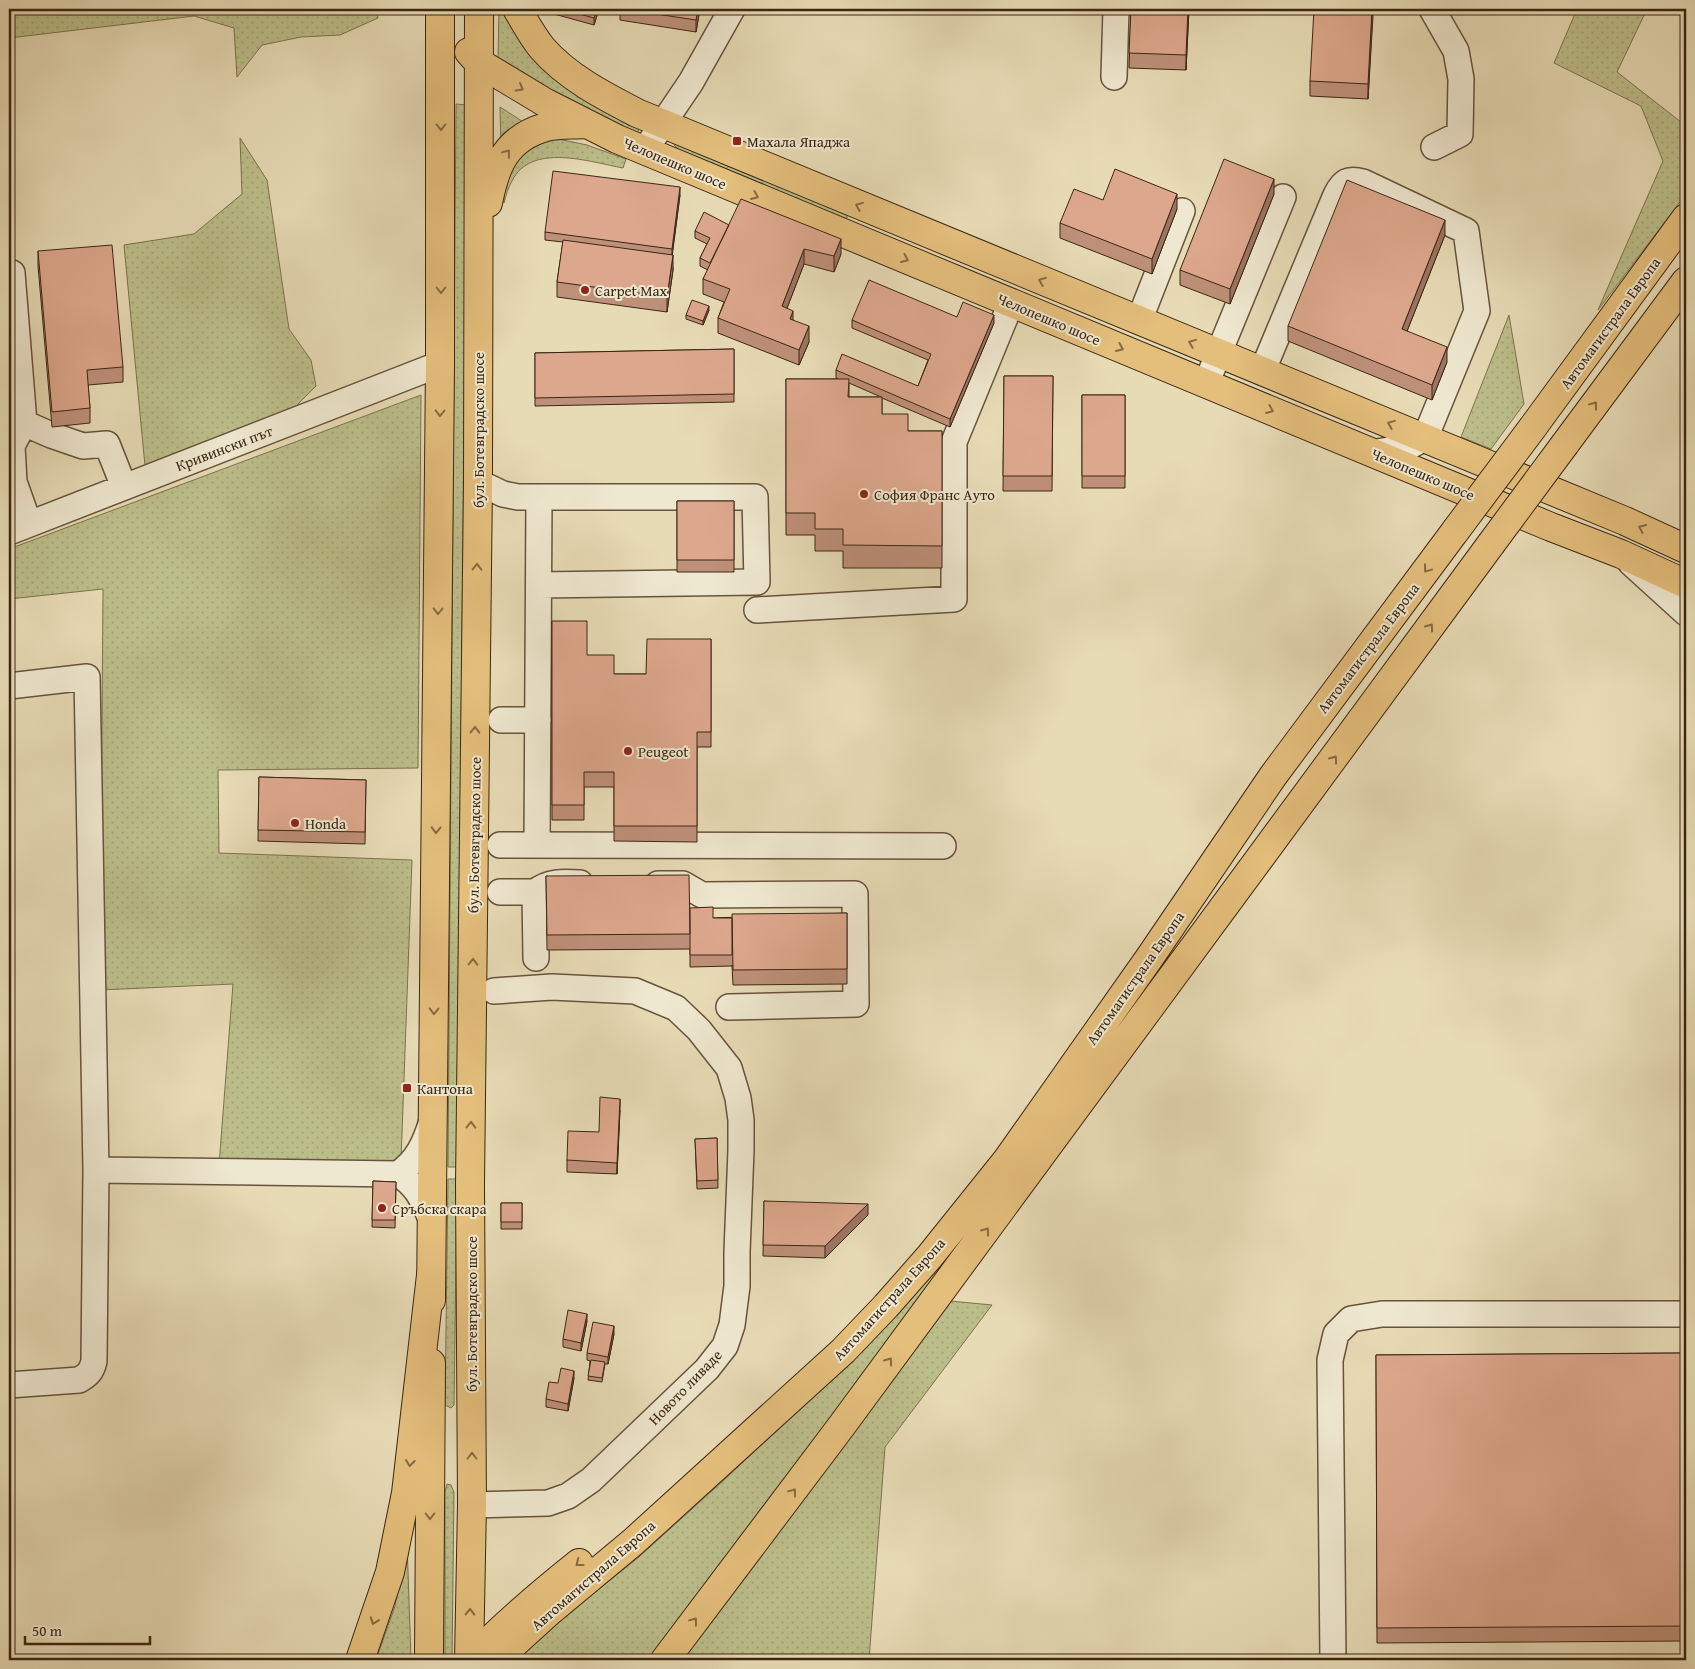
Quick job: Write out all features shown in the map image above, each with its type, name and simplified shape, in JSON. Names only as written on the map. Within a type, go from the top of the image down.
[{"type":"main road","points":[[429,1660],[440,364],[440,9]]},
{"type":"main road","name":"Челопешко шосе","points":[[446,9],[452,26],[465,48],[478,62],[585,124],[1372,453],[1621,554],[1686,584]]},
{"type":"main road","name":"бул. Ботевградско шосе","points":[[470,1660],[472,1505],[470,1185],[478,482],[479,9]]},
{"type":"main road","name":"Челопешко шосе","points":[[517,9],[543,49],[557,63],[609,99],[663,125],[1425,438],[1625,521],[1686,549]]},
{"type":"main road","points":[[479,249],[491,186],[505,152],[517,140],[531,132],[547,127],[585,124]]},
{"type":"main road","name":"Автомагистрала Европа","points":[[496,1660],[544,1603],[612,1537],[766,1403],[817,1353],[916,1247],[974,1174],[1166,915],[1273,776],[1686,218]]},
{"type":"main road","name":"Автомагистрала Европа","points":[[665,1660],[795,1489],[1686,281]]},
{"type":"main road","points":[[360,1660],[390,1572],[401,1526],[431,1275]]},
{"type":"main road","points":[[470,1660],[506,1624],[544,1603]]},
{"type":"street","points":[[645,150],[691,82],[732,9]]},
{"type":"street","points":[[1114,76],[1116,9]]},
{"type":"street","points":[[1432,9],[1456,51],[1461,79],[1460,134],[1434,147]]},
{"type":"street","points":[[1262,372],[1340,186],[1347,181],[1364,182],[1466,231],[1477,311],[1425,438],[1410,446],[1372,453]]},
{"type":"street","points":[[1206,384],[1283,197]]},
{"type":"street","points":[[1139,321],[1182,211]]},
{"type":"street","points":[[12,273],[24,423],[12,446],[19,528]]},
{"type":"street","points":[[757,610],[954,599],[954,442],[1011,303]]},
{"type":"street","name":"Кривински път","points":[[19,528],[440,364]]},
{"type":"street","points":[[24,423],[83,446],[107,444],[124,487]]},
{"type":"street","points":[[478,482],[503,494],[518,497],[755,497],[757,582],[539,585]]},
{"type":"street","points":[[537,845],[539,498]]},
{"type":"street","points":[[1621,554],[1686,613]]},
{"type":"street","points":[[9,686],[87,677],[96,1170],[94,1361],[92,1369],[87,1376],[79,1380],[9,1385]]},
{"type":"street","points":[[501,720],[538,720]]},
{"type":"street","points":[[500,845],[943,846]]},
{"type":"street","points":[[500,892],[535,892],[553,882],[603,883]]},
{"type":"street","points":[[633,883],[683,884],[702,895],[855,894],[856,1004],[729,1007]]},
{"type":"street","points":[[535,892],[536,958]]},
{"type":"street","name":"Новото ливаде","points":[[472,1505],[548,1503],[568,1496],[591,1480],[707,1368],[725,1346],[732,1325],[737,1286],[741,1117],[738,1098],[729,1068],[699,1030],[676,1008],[635,991],[552,987],[494,991]]},
{"type":"street","points":[[398,1174],[410,1165],[425,1143],[433,1118]]},
{"type":"street","points":[[96,1170],[398,1174],[409,1181],[421,1196],[432,1221]]},
{"type":"street","points":[[1332,1659],[1330,1360],[1336,1334],[1351,1319],[1382,1314],[1686,1314]]},
{"type":"green space","points":[[85,9],[377,9],[378,18],[340,35],[301,37],[262,45],[237,77],[234,28],[194,16],[9,38],[9,12]]},
{"type":"green space","points":[[499,9],[505,9],[641,126],[636,135],[586,113],[498,59]]},
{"type":"green space","points":[[1577,9],[1647,9],[1617,72],[1686,126],[1686,194],[1598,310],[1663,161],[1641,106],[1554,63]]},
{"type":"green space","points":[[456,104],[467,105],[457,1167],[448,1167]]},
{"type":"green space","points":[[500,107],[528,125],[501,149]]},
{"type":"green space","points":[[240,138],[267,180],[289,329],[311,360],[316,386],[295,407],[145,466],[124,245],[194,234],[242,194]]},
{"type":"green space","points":[[558,139],[587,145],[626,159],[623,168],[578,159],[547,158],[533,162],[521,169],[512,181],[504,203],[505,178],[520,154],[536,143]]},
{"type":"green space","points":[[673,143],[847,213],[847,218],[839,219],[679,152]]},
{"type":"green space","points":[[1509,315],[1524,404],[1491,449],[1461,437]]},
{"type":"green space","points":[[421,395],[418,768],[218,770],[219,853],[412,860],[401,1161],[219,1165],[233,984],[100,990],[103,589],[9,599],[9,549]]},
{"type":"green space","points":[[448,1179],[457,1179],[454,1405],[451,1408],[445,1405]]},
{"type":"green space","points":[[950,1254],[904,1321],[772,1499],[725,1557],[648,1660],[512,1660],[639,1557],[724,1480],[836,1374],[924,1278]]},
{"type":"green space","points":[[950,1301],[992,1305],[885,1447],[869,1660],[681,1660]]},
{"type":"green space","points":[[447,1484],[451,1485],[454,1492],[452,1660],[445,1660],[445,1492]]},
{"type":"green space","points":[[407,1542],[411,1660],[376,1660],[395,1606]]},
{"type":"building","points":[[561,9],[597,9],[594,18]]},
{"type":"building","points":[[623,9],[698,9],[696,20]]},
{"type":"building","points":[[1131,9],[1188,9],[1186,55],[1129,53]]},
{"type":"building","points":[[1314,9],[1372,9],[1368,84],[1310,81]]},
{"type":"building","points":[[1224,159],[1274,179],[1230,289],[1180,270]]},
{"type":"building","points":[[1115,169],[1177,194],[1152,259],[1060,223],[1074,189],[1103,200]]},
{"type":"building","points":[[553,171],[680,187],[672,249],[545,232]]},
{"type":"building","points":[[1347,180],[1445,220],[1402,329],[1447,347],[1432,385],[1288,326]]},
{"type":"building","points":[[741,199],[841,239],[834,256],[804,249],[782,306],[793,311],[790,319],[809,326],[799,350],[718,318],[730,289],[703,279]]},
{"type":"building","points":[[704,212],[729,225],[710,263],[700,258],[710,238],[695,231]]},
{"type":"building","points":[[563,240],[673,255],[667,297],[557,282]]},
{"type":"building","points":[[112,245],[123,367],[87,370],[90,408],[52,412],[38,251]]},
{"type":"building","points":[[869,280],[957,317],[963,302],[994,315],[950,419],[836,370],[842,354],[918,386],[931,354],[852,320]]},
{"type":"building","points":[[692,300],[709,306],[703,321],[686,315]]},
{"type":"building","points":[[9,344],[13,411],[9,411]]},
{"type":"building","points":[[734,349],[734,394],[535,398],[535,353]]},
{"type":"building","points":[[1004,376],[1053,376],[1052,476],[1003,476]]},
{"type":"building","name":"София Франс Ауто","points":[[786,379],[849,379],[848,397],[882,397],[882,414],[908,414],[908,431],[942,431],[942,546],[843,545],[843,529],[815,529],[815,513],[786,513]]},
{"type":"building","points":[[1082,395],[1125,395],[1125,476],[1082,476]]},
{"type":"building","points":[[677,501],[734,501],[734,560],[677,560]]},
{"type":"building","points":[[552,621],[587,621],[587,655],[614,655],[614,674],[646,674],[647,639],[711,639],[711,732],[697,732],[697,826],[614,826],[614,772],[584,772],[584,805],[552,805]]},
{"type":"building","points":[[259,777],[366,780],[365,832],[258,830]]},
{"type":"building","points":[[689,875],[690,934],[547,935],[546,876]]},
{"type":"building","points":[[713,907],[713,918],[732,918],[732,955],[690,955],[690,908]]},
{"type":"building","points":[[847,913],[847,969],[733,970],[732,914]]},
{"type":"building","points":[[600,1097],[620,1099],[617,1163],[567,1160],[568,1131],[599,1132]]},
{"type":"building","points":[[717,1138],[718,1180],[697,1181],[695,1139]]},
{"type":"building","points":[[373,1181],[396,1182],[395,1220],[372,1220]]},
{"type":"building","points":[[764,1201],[868,1204],[825,1246],[763,1245]]},
{"type":"building","points":[[501,1203],[522,1203],[522,1222],[501,1222]]},
{"type":"building","points":[[568,1310],[587,1314],[581,1343],[563,1339]]},
{"type":"building","points":[[593,1322],[614,1326],[608,1357],[587,1353]]},
{"type":"building","points":[[1686,1353],[1686,1626],[1377,1628],[1376,1355]]},
{"type":"building","points":[[591,1360],[605,1362],[602,1378],[588,1376]]},
{"type":"building","points":[[561,1368],[574,1371],[568,1404],[546,1399],[549,1382],[558,1383]]},
{"type":"place","name":"Махала Япаджа","points":[[737,141]]},
{"type":"place","name":"Carpet Max","points":[[585,290]]},
{"type":"place","name":"София Франс Ауто","points":[[864,494]]},
{"type":"place","name":"Peugeot","points":[[628,751]]},
{"type":"place","name":"Honda","points":[[295,823]]},
{"type":"place","name":"Кантона","points":[[407,1088]]},
{"type":"place","name":"Сръбска скара","points":[[382,1208]]}]
